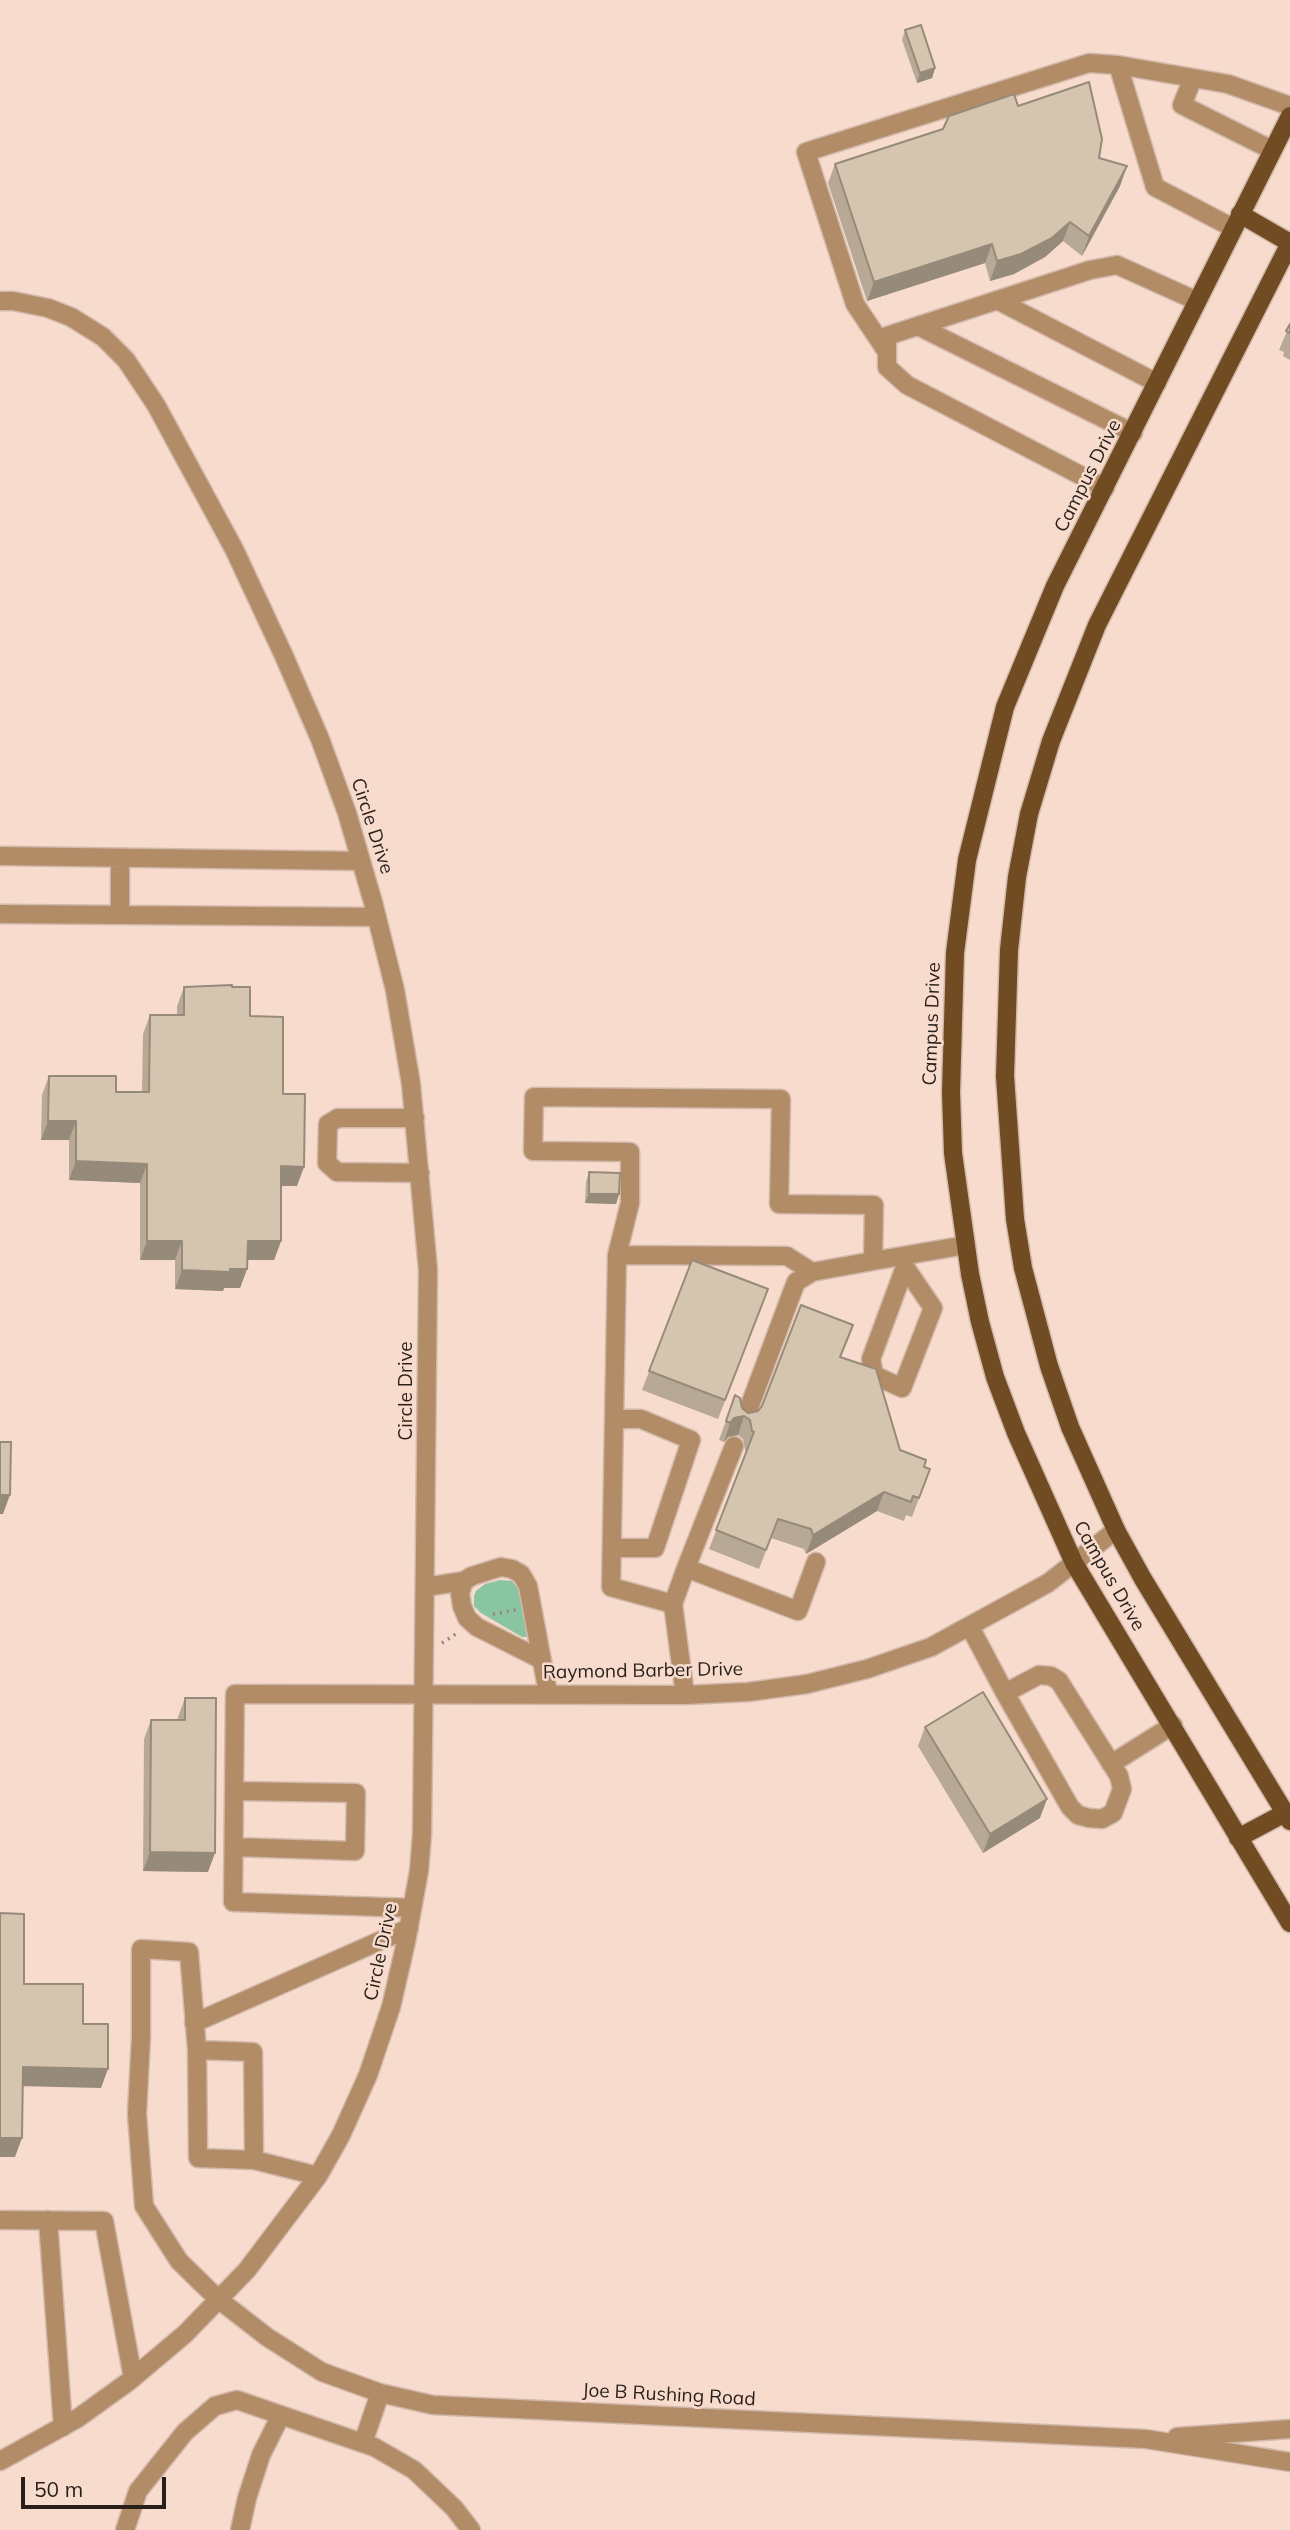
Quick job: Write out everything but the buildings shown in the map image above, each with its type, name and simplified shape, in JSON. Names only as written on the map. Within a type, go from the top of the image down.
[{"type":"main road","name":"Campus Drive","points":[[1290,116],[1055,586],[1005,707],[967,860],[956,953],[951,1092],[953,1153],[980,1322],[995,1377],[1016,1433],[1074,1563],[1290,1923]]},
{"type":"main road","points":[[1236,221],[1290,243]]},
{"type":"main road","name":"Campus Drive","points":[[1288,1817],[1150,1591],[1116,1530],[1070,1427],[1049,1366],[1023,1268],[1015,1219],[1005,1076],[1009,950],[1017,877],[1029,814],[1051,741],[1097,625],[1290,243]]},
{"type":"main road","points":[[1238,1838],[1288,1817]]},
{"type":"street","points":[[887,352],[855,304],[806,152],[1089,63],[1118,65],[1228,84],[1290,106]]},
{"type":"street","points":[[1118,65],[1155,187],[1236,221]]},
{"type":"street","points":[[1193,78],[1182,104],[1272,150]]},
{"type":"street","points":[[1105,488],[907,385],[887,367],[887,336],[1090,270],[1117,265],[1197,301]]},
{"type":"street","points":[[997,300],[1157,383]]},
{"type":"street","name":"Circle Drive","points":[[0,301],[48,308],[71,317],[103,337],[126,360],[156,405],[234,549],[284,656],[320,739],[347,813],[395,990],[415,1118],[428,1270],[422,1835],[409,1928],[391,2007],[368,2075],[341,2135],[318,2176],[247,2270],[185,2334],[133,2378],[63,2427],[0,2461]]},
{"type":"street","points":[[918,326],[1133,433]]},
{"type":"street","points":[[0,856],[361,861]]},
{"type":"street","points":[[120,858],[120,915]]},
{"type":"street","points":[[0,914],[377,917]]},
{"type":"street","points":[[673,1604],[611,1587],[617,1255],[630,1203],[630,1152],[533,1151],[534,1097],[781,1100],[779,1204],[874,1205],[873,1261]]},
{"type":"street","points":[[415,1118],[338,1118],[328,1124],[327,1163],[337,1172],[420,1173]]},
{"type":"street","points":[[744,1421],[796,1282],[812,1272],[873,1261],[905,1261],[966,1245]]},
{"type":"street","points":[[617,1255],[787,1256],[812,1272]]},
{"type":"street","points":[[905,1261],[933,1308],[902,1388],[874,1375],[871,1359],[905,1261]]},
{"type":"street","points":[[612,1548],[655,1548],[691,1440],[641,1419],[614,1419]]},
{"type":"street","points":[[685,1695],[673,1604],[734,1446]]},
{"type":"street","name":"Raymond Barber Drive","points":[[234,1791],[235,1694],[685,1695],[748,1692],[807,1684],[867,1669],[931,1647],[1048,1583],[1116,1530]]},
{"type":"street","points":[[686,1568],[798,1611],[816,1562]]},
{"type":"street","points":[[425,1587],[464,1581],[501,1567],[521,1574],[528,1586],[548,1693]]},
{"type":"street","points":[[464,1581],[460,1593],[467,1618],[542,1660]]},
{"type":"street","points":[[970,1627],[1005,1693],[1070,1807],[1078,1815],[1089,1818],[1102,1819],[1113,1813],[1122,1790],[1119,1776],[1059,1682],[1051,1676],[1040,1675],[1005,1693]]},
{"type":"street","points":[[1111,1764],[1173,1725]]},
{"type":"street","points":[[234,1847],[355,1850],[356,1793],[234,1791],[233,1902],[412,1908]]},
{"type":"street","points":[[318,2176],[254,2160],[198,2158],[197,2050],[194,2023],[409,1928]]},
{"type":"street","name":"Joe B Rushing Road","points":[[194,2023],[189,1952],[141,1949],[136,2114],[144,2206],[179,2261],[218,2300],[267,2337],[322,2372],[380,2393],[433,2405],[1146,2439],[1290,2462]]},
{"type":"street","points":[[197,2050],[253,2052],[254,2160]]},
{"type":"street","points":[[0,2220],[104,2221],[133,2378]]},
{"type":"street","points":[[48,2220],[63,2427]]},
{"type":"street","points":[[363,2443],[380,2393]]},
{"type":"street","points":[[125,2530],[138,2491],[185,2432],[215,2406],[237,2400],[363,2443],[414,2470],[454,2508],[471,2530]]},
{"type":"street","points":[[240,2530],[261,2455],[281,2414]]},
{"type":"street","name":"Joe B Rushing Road","points":[[1146,2439],[1290,2429]]},
{"type":"green space","points":[[500,1580],[512,1581],[520,1590],[527,1637],[522,1637],[474,1606],[476,1591],[485,1584]]}]
